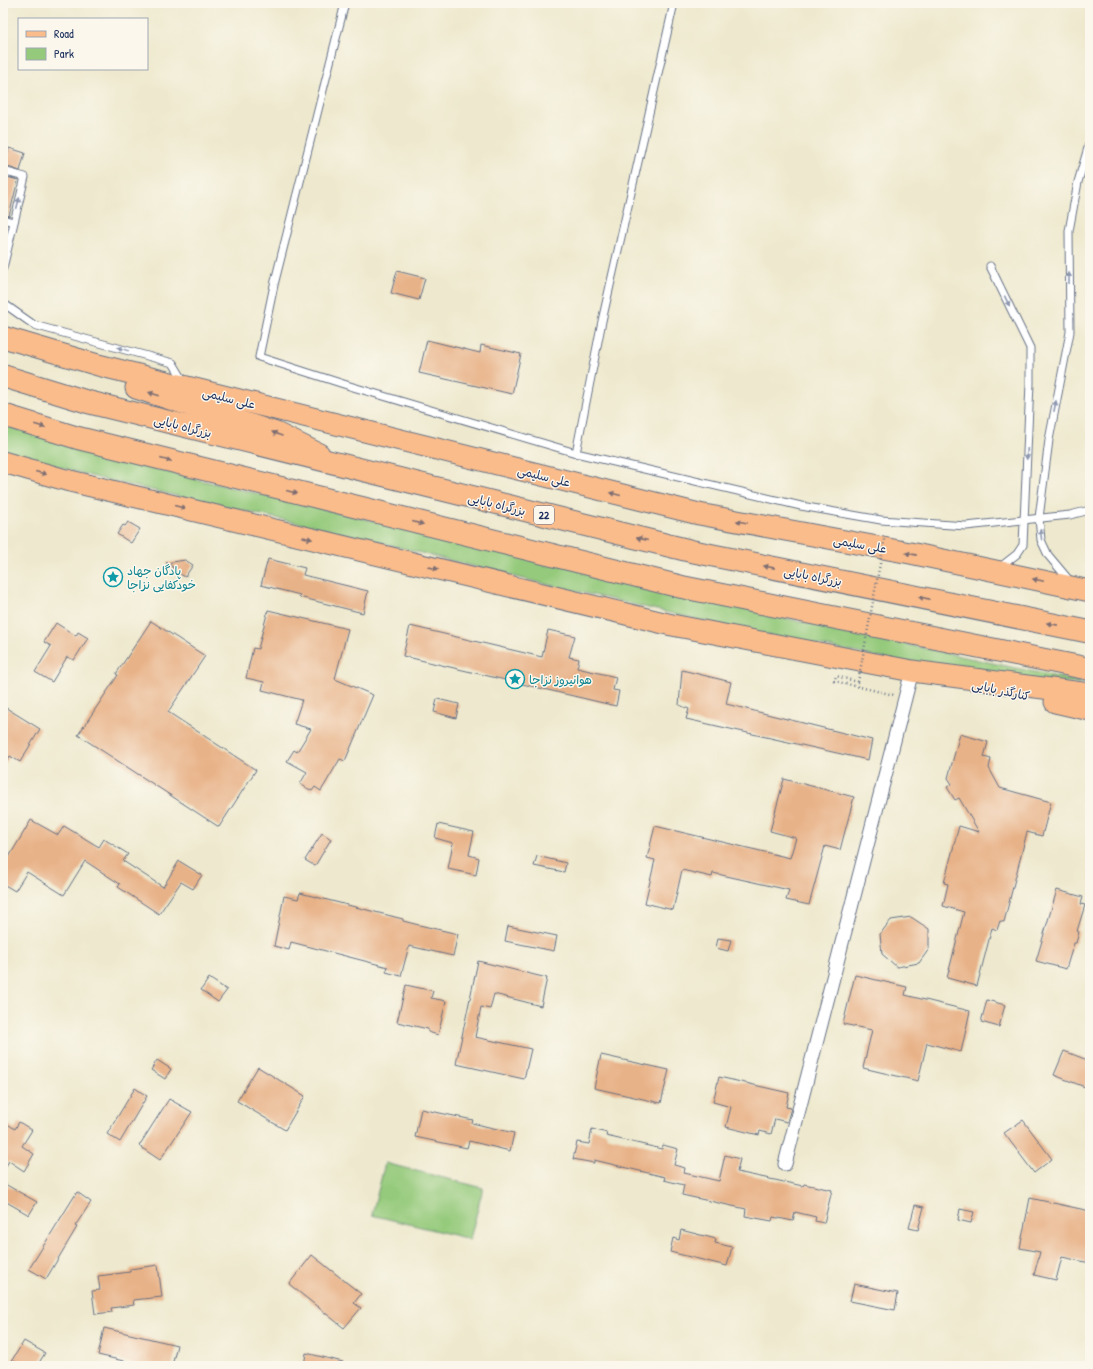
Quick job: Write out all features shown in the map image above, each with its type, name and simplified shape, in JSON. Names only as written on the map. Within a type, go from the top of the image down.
[{"type":"highway","name":"بزرگراه بابایی","points":[[3,376],[88,402],[690,551],[1090,632]]},
{"type":"highway","points":[[3,415],[78,438],[682,587],[1090,669]]},
{"type":"main road","name":"علی سلیمی","points":[[3,337],[98,365],[188,388],[699,514],[903,552],[1084,590]]},
{"type":"main road","points":[[3,337],[76,369],[276,433],[351,468]]},
{"type":"main road","points":[[3,462],[66,480],[672,625],[912,671],[1090,694]]},
{"type":"main road","name":"کنارگذر بابایی","points":[[912,671],[1090,710]]},
{"type":"street","points":[[785,1164],[912,671]]},
{"type":"lane","points":[[345,3],[276,277],[259,357],[353,387],[576,453],[801,506],[880,520],[966,526],[1070,515],[1090,510]]},
{"type":"lane","points":[[576,453],[602,321],[674,3]]},
{"type":"lane","points":[[1084,590],[1060,571],[1048,555],[1041,540],[1039,518],[1049,440],[1070,332],[1069,231],[1078,182],[1090,141]]},
{"type":"lane","points":[[3,171],[25,177],[3,265]]},
{"type":"lane","points":[[3,219],[13,222]]},
{"type":"lane","points":[[990,266],[1030,348],[1030,383],[1023,545],[1017,554],[1007,563],[993,571]]},
{"type":"lane","points":[[3,303],[34,325],[173,364],[188,388]]},
{"type":"path","points":[[885,536],[858,682],[836,676],[834,681],[905,698]]},
{"type":"green space","points":[[3,425],[112,458],[200,480],[798,621],[1090,684],[966,675],[734,628],[511,576],[355,536],[98,478],[3,451]]},
{"type":"green space","points":[[385,1163],[483,1188],[470,1239],[372,1215]]},
{"type":"building","points":[[9,148],[25,153],[20,171],[5,166]]},
{"type":"building","points":[[3,176],[18,180],[9,216],[3,214]]},
{"type":"building","points":[[397,271],[425,278],[419,300],[391,293]]},
{"type":"building","points":[[427,340],[480,353],[481,345],[521,354],[512,394],[419,373]]},
{"type":"building","points":[[128,522],[140,529],[131,543],[117,534],[123,525],[125,526]]},
{"type":"building","points":[[268,559],[305,568],[303,575],[368,591],[363,613],[299,597],[300,595],[261,585]]},
{"type":"building","points":[[185,560],[193,565],[185,577],[172,569],[173,567],[166,563]]},
{"type":"building","points":[[268,610],[348,629],[335,679],[373,695],[345,761],[340,759],[321,791],[315,787],[312,791],[300,784],[307,772],[287,761],[294,750],[297,752],[311,729],[294,724],[302,700],[262,690],[264,682],[246,678],[253,648],[258,649]]},
{"type":"building","points":[[151,621],[205,656],[168,712],[256,770],[219,827],[78,735],[118,675],[116,674]]},
{"type":"building","points":[[56,623],[76,636],[78,632],[88,638],[74,660],[67,657],[52,682],[35,672],[51,646],[44,642]]},
{"type":"building","points":[[410,626],[542,657],[548,630],[575,636],[569,657],[579,659],[577,668],[616,677],[613,690],[619,691],[616,706],[403,656]]},
{"type":"building","points":[[682,670],[731,682],[726,704],[872,740],[868,760],[686,719],[689,709],[679,705]]},
{"type":"building","points":[[437,699],[459,704],[456,718],[434,712]]},
{"type":"building","points":[[3,706],[40,729],[20,762],[10,756],[3,767]]},
{"type":"building","points":[[960,734],[988,742],[984,757],[991,759],[989,768],[1000,788],[1051,802],[1042,836],[1027,832],[1004,922],[1000,921],[997,930],[992,928],[977,986],[947,978],[964,912],[943,906],[948,884],[944,883],[959,826],[979,832],[959,798],[955,800],[947,787],[952,784],[948,778]]},
{"type":"building","points":[[784,779],[854,797],[840,850],[825,846],[809,905],[786,900],[789,890],[713,873],[712,877],[682,870],[673,910],[645,903],[655,860],[647,858],[655,826],[790,858],[796,838],[770,831]]},
{"type":"building","points":[[31,820],[58,835],[64,826],[99,847],[104,839],[128,854],[123,861],[163,887],[179,861],[202,875],[193,889],[181,882],[159,914],[118,887],[120,884],[85,861],[64,895],[27,872],[15,891],[3,884],[3,867]]},
{"type":"building","points":[[438,824],[474,832],[469,855],[479,858],[476,875],[448,869],[453,843],[435,838]]},
{"type":"building","points":[[322,833],[331,839],[315,866],[305,860]]},
{"type":"building","points":[[537,856],[566,863],[564,872],[534,866]]},
{"type":"building","points":[[1057,890],[1083,897],[1081,904],[1085,905],[1077,931],[1079,932],[1076,943],[1074,943],[1066,969],[1036,961]]},
{"type":"building","points":[[300,893],[403,919],[403,921],[458,934],[453,956],[409,946],[401,976],[386,972],[388,967],[291,942],[289,950],[274,946],[284,896],[298,899]]},
{"type":"building","points":[[911,917],[929,929],[929,949],[919,963],[897,967],[882,954],[880,934],[891,920]]},
{"type":"building","points":[[508,926],[557,936],[554,951],[505,941]]},
{"type":"building","points":[[718,938],[731,940],[728,951],[716,948]]},
{"type":"building","points":[[478,961],[547,978],[541,1006],[494,994],[490,1009],[481,1007],[475,1037],[531,1049],[524,1079],[456,1064]]},
{"type":"building","points":[[855,975],[907,987],[905,995],[970,1011],[961,1052],[927,1043],[918,1081],[863,1068],[872,1030],[843,1024]]},
{"type":"building","points":[[209,978],[227,990],[218,1002],[201,990]]},
{"type":"building","points":[[406,985],[433,991],[431,998],[446,1001],[438,1035],[428,1032],[428,1029],[397,1022]]},
{"type":"building","points":[[987,1000],[1005,1005],[999,1027],[981,1022]]},
{"type":"building","points":[[1064,1051],[1090,1061],[1090,1089],[1054,1075]]},
{"type":"building","points":[[601,1055],[669,1070],[661,1103],[594,1088]]},
{"type":"building","points":[[157,1060],[171,1069],[165,1079],[151,1070]]},
{"type":"building","points":[[258,1067],[305,1096],[285,1130],[237,1101]]},
{"type":"building","points":[[719,1077],[789,1093],[786,1107],[791,1108],[787,1122],[775,1119],[771,1134],[760,1131],[759,1135],[726,1127],[731,1107],[713,1102]]},
{"type":"building","points":[[135,1088],[147,1096],[120,1142],[107,1134]]},
{"type":"building","points":[[169,1099],[192,1112],[160,1160],[139,1146]]},
{"type":"building","points":[[421,1109],[473,1120],[472,1123],[514,1133],[510,1151],[469,1141],[467,1148],[415,1137]]},
{"type":"building","points":[[1023,1120],[1052,1159],[1034,1173],[1004,1133]]},
{"type":"building","points":[[3,1121],[15,1129],[19,1122],[32,1130],[22,1146],[34,1154],[24,1171],[9,1161],[3,1171]]},
{"type":"building","points":[[592,1129],[607,1133],[606,1136],[662,1149],[663,1145],[678,1149],[674,1165],[685,1168],[684,1173],[719,1181],[725,1155],[740,1159],[737,1172],[803,1186],[804,1184],[832,1190],[824,1223],[815,1221],[816,1217],[795,1212],[793,1221],[773,1217],[772,1221],[745,1216],[746,1209],[682,1195],[684,1185],[664,1180],[665,1177],[594,1160],[594,1163],[573,1159],[577,1142],[589,1144]]},
{"type":"building","points":[[3,1183],[37,1202],[29,1215],[3,1200]]},
{"type":"building","points":[[77,1192],[91,1202],[75,1226],[77,1227],[46,1279],[29,1269]]},
{"type":"building","points":[[1030,1198],[1090,1211],[1090,1263],[1062,1257],[1056,1280],[1034,1275],[1040,1252],[1020,1248]]},
{"type":"building","points":[[915,1205],[924,1207],[918,1230],[909,1228]]},
{"type":"building","points":[[960,1209],[974,1212],[971,1223],[958,1220]]},
{"type":"building","points":[[681,1230],[716,1239],[715,1243],[732,1247],[727,1266],[670,1252],[673,1238],[679,1240]]},
{"type":"building","points":[[312,1255],[361,1294],[354,1303],[361,1308],[344,1328],[289,1284]]},
{"type":"building","points":[[158,1265],[162,1297],[133,1300],[134,1305],[111,1308],[112,1312],[95,1314],[92,1291],[100,1290],[98,1276],[130,1272],[130,1269]]},
{"type":"building","points":[[854,1284],[898,1293],[895,1310],[850,1301]]},
{"type":"building","points":[[104,1328],[177,1345],[172,1366],[145,1366],[98,1355]]},
{"type":"building","points":[[24,1341],[45,1353],[37,1366],[13,1366],[16,1362],[12,1360]]},
{"type":"building","points":[[306,1353],[343,1362],[343,1366],[304,1366]]},
{"type":"place","name":"پادگان جهاد خودکفایی نزاجا","points":[[113,577]]},
{"type":"place","name":"هوانیروز نزاجا","points":[[515,679]]}]
